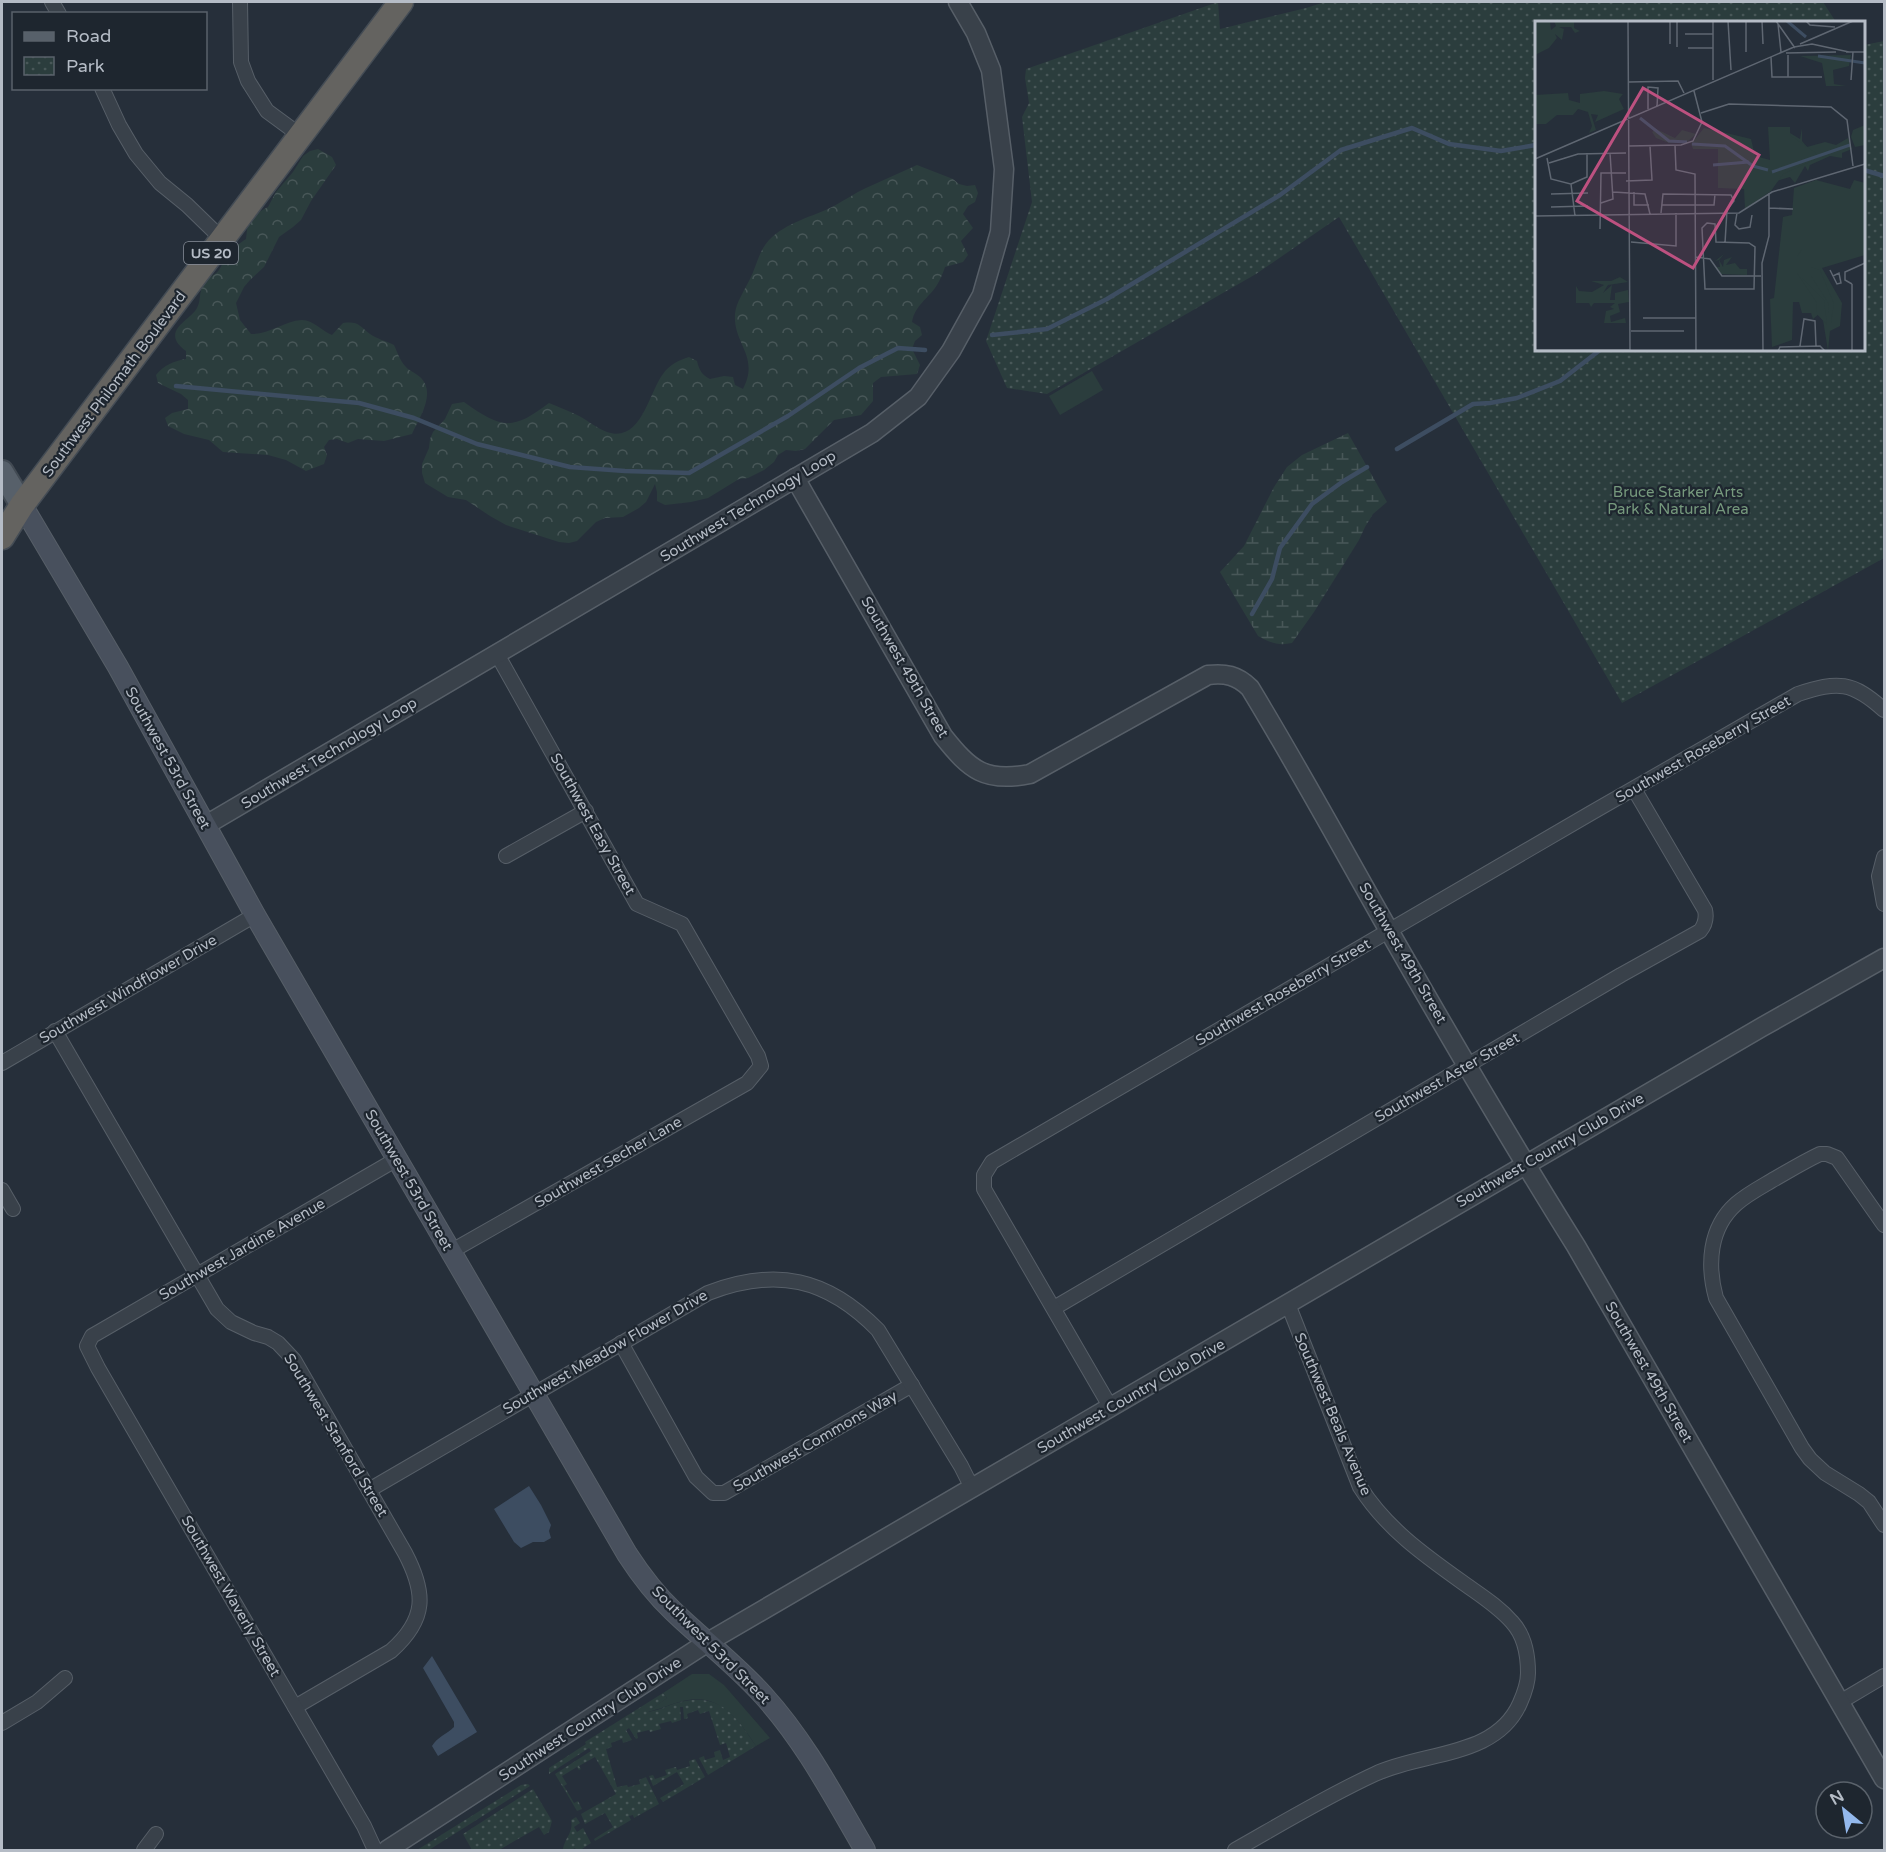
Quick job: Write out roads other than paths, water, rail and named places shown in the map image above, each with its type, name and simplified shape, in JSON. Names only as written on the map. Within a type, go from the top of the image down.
[{"type":"highway","name":"Southwest Philomath Boulevard","points":[[2,537],[22,506],[400,2]]},
{"type":"main road","name":"Southwest 53rd Street","points":[[2,472],[118,667],[255,915],[597,1506],[632,1562],[672,1610],[763,1695],[786,1723],[817,1767],[866,1851]]},
{"type":"street","points":[[240,2],[241,62],[248,81],[267,111],[301,136]]},
{"type":"street","name":"Southwest Technology Loop","points":[[206,825],[872,432],[918,397],[951,351],[982,295],[1000,232],[1004,169],[991,70],[958,2]]},
{"type":"street","points":[[103,90],[136,154],[160,183],[222,239]]},
{"type":"street","name":"Southwest 49th Street","points":[[795,478],[943,736],[961,759],[981,772],[1012,778],[1030,774],[1208,675],[1235,676],[1250,688],[1389,931],[1576,1246],[1884,1779]]},
{"type":"street","name":"Southwest Easy Street","points":[[497,654],[637,904],[682,924],[758,1056],[760,1066]]},
{"type":"street","name":"Southwest Roseberry Street","points":[[1111,1408],[984,1189],[983,1182],[987,1168],[992,1162],[1798,694],[1829,685],[1844,685],[1859,691],[1884,710]]},
{"type":"street","name":"Southwest Aster Street","points":[[1054,1308],[1621,975],[1700,931],[1707,917],[1705,910],[1634,789]]},
{"type":"street","points":[[506,856],[586,812]]},
{"type":"street","points":[[1884,856],[1879,876],[1884,904]]},
{"type":"street","name":"Southwest Windflower Drive","points":[[2,1063],[255,915]]},
{"type":"street","name":"Southwest Country Club Drive","points":[[387,1851],[708,1642],[1884,958]]},
{"type":"street","name":"Southwest Stanford Street","points":[[55,1031],[218,1309],[231,1322],[268,1337],[284,1348],[294,1360],[405,1553],[417,1578],[420,1591],[417,1615],[404,1640],[391,1651],[295,1707]]},
{"type":"street","name":"Southwest Secher Lane","points":[[450,1252],[747,1083],[760,1066]]},
{"type":"street","points":[[1884,1225],[1837,1158],[1820,1154],[1736,1204],[1720,1225],[1710,1258],[1710,1278],[1716,1298],[1802,1448],[1825,1473],[1869,1502],[1884,1525]]},
{"type":"street","name":"Southwest Jardine Avenue","points":[[89,1341],[99,1332],[397,1159]]},
{"type":"street","points":[[2,1190],[13,1209]]},
{"type":"street","name":"Southwest Meadow Flower Drive","points":[[369,1490],[708,1293],[731,1284],[776,1279],[801,1282],[824,1290],[861,1313],[878,1330],[972,1488]]},
{"type":"street","name":"Southwest Beals Avenue","points":[[1235,1851],[1335,1794],[1377,1773],[1409,1761],[1474,1745],[1492,1737],[1511,1720],[1523,1696],[1528,1679],[1528,1658],[1515,1624],[1499,1609],[1405,1540],[1371,1504],[1360,1487],[1288,1304]]},
{"type":"street","name":"Southwest Waverly Street","points":[[89,1341],[87,1346],[100,1372],[364,1827],[375,1851]]},
{"type":"street","name":"Southwest Commons Way","points":[[621,1343],[696,1477],[713,1493],[724,1493],[912,1385]]},
{"type":"street","points":[[1840,1702],[1884,1676]]},
{"type":"street","points":[[2,1723],[37,1702],[65,1678]]},
{"type":"street","points":[[144,1851],[156,1834]]},
{"type":"water","points":[[529,1486],[551,1525],[549,1531],[551,1538],[544,1542],[533,1542],[521,1548],[514,1542],[494,1509]]},
{"type":"water","points":[[432,1656],[477,1732],[438,1756],[432,1746],[454,1727],[454,1722],[423,1668]]},
{"type":"waterway","points":[[992,335],[1047,329],[1107,299],[1280,195],[1341,150],[1412,128],[1449,144],[1501,151],[1535,145]]},
{"type":"waterway","points":[[1865,170],[1884,176]]},
{"type":"waterway","points":[[176,386],[359,403],[414,418],[477,444],[570,467],[689,473],[788,416],[859,368],[898,348],[925,350]]},
{"type":"waterway","points":[[1397,449],[1473,404],[1517,398],[1560,381],[1599,351]]},
{"type":"waterway","points":[[1252,614],[1272,579],[1280,548],[1312,504],[1367,467]]},
{"type":"park label","name":"Bruce Starker Arts Park & Natural Area","points":[[1678,500]]}]
